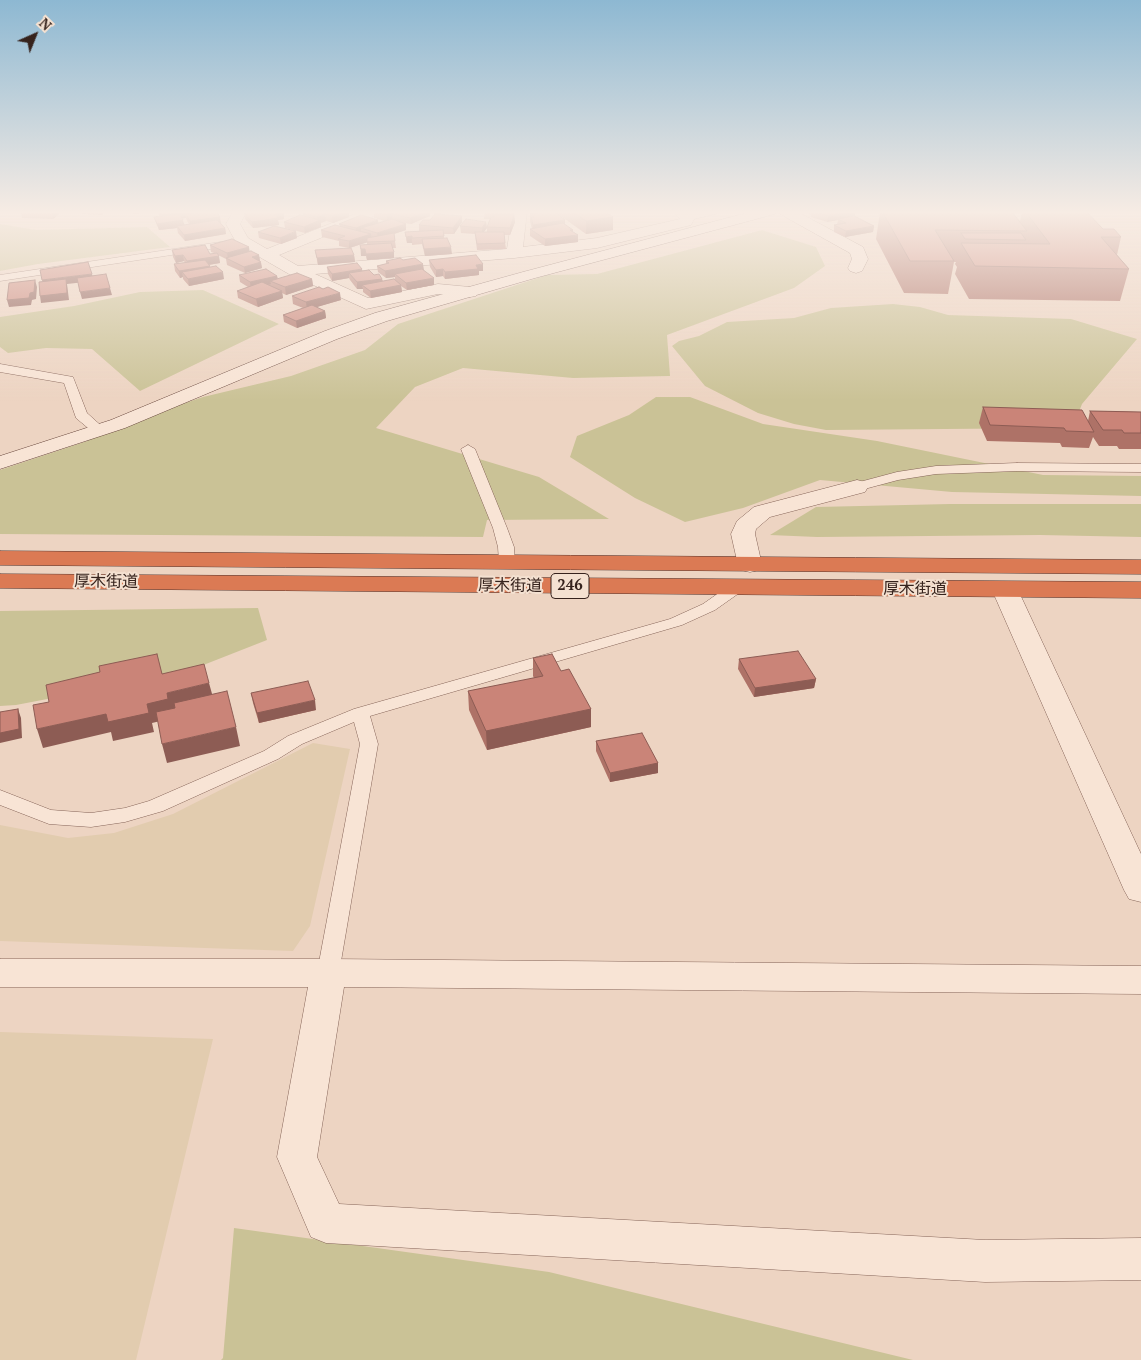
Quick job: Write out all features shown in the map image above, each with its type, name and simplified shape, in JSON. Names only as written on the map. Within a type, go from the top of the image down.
[{"type":"highway","name":"厚木街道","points":[[0,558],[1141,567]]},
{"type":"highway","name":"厚木街道","points":[[0,581],[1141,590]]},
{"type":"street","points":[[303,274],[366,304],[438,289],[470,292]]},
{"type":"street","points":[[0,463],[99,430],[334,338],[381,317],[534,274]]},
{"type":"street","points":[[750,565],[743,534],[745,526],[762,512],[857,487]]},
{"type":"street","points":[[1005,590],[1141,890]]},
{"type":"street","points":[[0,973],[328,973],[1141,980]]},
{"type":"street","points":[[328,973],[297,1157],[326,1223],[985,1261],[1141,1259]]},
{"type":"lane","points":[[0,278],[23,274]]},
{"type":"lane","points":[[0,368],[69,380],[81,415],[99,430]]},
{"type":"lane","points":[[468,449],[500,528],[506,547],[507,562]]},
{"type":"lane","points":[[857,487],[897,476],[936,470],[1045,467],[1141,468]]},
{"type":"lane","points":[[0,797],[49,817],[91,820],[125,815],[156,806],[270,755],[295,740],[360,713],[676,622],[709,607],[736,588]]},
{"type":"lane","points":[[328,973],[369,744],[360,713]]},
{"type":"shaded area","points":[[813,274],[794,288],[667,335],[670,376],[573,378],[463,368],[415,387],[376,428],[539,477],[609,519],[487,520],[483,537],[0,534],[0,470],[87,441],[93,434],[203,397],[291,376],[365,350],[398,324],[547,275]]},
{"type":"shaded area","points":[[203,290],[279,324],[140,391],[92,349],[46,348],[8,353],[0,347],[0,317],[74,306],[140,292]]},
{"type":"shaded area","points":[[893,304],[920,307],[948,315],[1071,319],[1137,339],[1082,404],[1077,417],[1062,428],[826,430],[794,424],[758,413],[705,386],[672,346],[679,341],[699,336],[727,322],[794,318],[831,308]]},
{"type":"shaded area","points":[[656,397],[690,397],[763,424],[877,441],[1043,475],[1141,476],[1141,496],[952,492],[820,480],[743,508],[685,522],[635,498],[570,457],[577,436],[629,415]]},
{"type":"shaded area","points":[[950,504],[1141,504],[1141,537],[1040,535],[817,537],[770,535],[816,507]]},
{"type":"shaded area","points":[[258,608],[267,640],[183,673],[16,705],[0,706],[0,611]]},
{"type":"shaded area","points":[[313,743],[350,749],[310,926],[293,951],[0,941],[0,825],[68,838],[114,833],[173,814]]},
{"type":"shaded area","points":[[0,1032],[213,1039],[136,1360],[0,1360]]},
{"type":"shaded area","points":[[234,1228],[549,1272],[913,1360],[221,1360],[223,1358]]},
{"type":"building","points":[[41,274],[88,274],[42,280]]},
{"type":"building","points":[[106,274],[110,288],[80,292],[77,278]]},
{"type":"building","points":[[184,274],[211,274],[188,279]]},
{"type":"building","points":[[275,274],[277,276],[250,282],[239,275]]},
{"type":"building","points":[[292,274],[301,274],[312,279],[285,287],[270,281]]},
{"type":"building","points":[[350,274],[379,274],[382,279],[357,282]]},
{"type":"building","points":[[396,274],[429,274],[434,278],[406,283]]},
{"type":"building","points":[[66,279],[67,293],[40,296],[39,282]]},
{"type":"building","points":[[394,279],[401,285],[370,291],[362,285]]},
{"type":"building","points":[[35,280],[34,292],[30,293],[29,298],[7,300],[9,283]]},
{"type":"building","points":[[262,282],[282,291],[256,299],[237,291]]},
{"type":"building","points":[[319,287],[323,289],[328,287],[340,293],[306,302],[292,296]]},
{"type":"building","points":[[312,305],[325,311],[296,321],[283,315]]},
{"type":"building","points":[[983,407],[1082,410],[1094,432],[1066,431],[1064,428],[990,425]]},
{"type":"building","points":[[1090,411],[1141,412],[1141,433],[1103,430]]},
{"type":"building","points":[[798,651],[816,679],[755,688],[739,659]]},
{"type":"building","points":[[157,654],[162,674],[204,664],[209,683],[167,693],[168,699],[147,704],[149,713],[108,722],[106,714],[37,729],[33,705],[49,702],[46,685],[100,672],[99,666]]},
{"type":"building","points":[[552,654],[561,671],[569,669],[591,709],[486,731],[468,691],[543,676],[533,658]]},
{"type":"building","points":[[308,681],[315,700],[257,713],[251,693]]},
{"type":"building","points":[[227,691],[236,727],[162,744],[156,712],[175,708],[174,703]]},
{"type":"building","points":[[18,709],[19,729],[0,733],[0,712]]},
{"type":"building","points":[[642,733],[658,763],[610,773],[596,741]]}]
